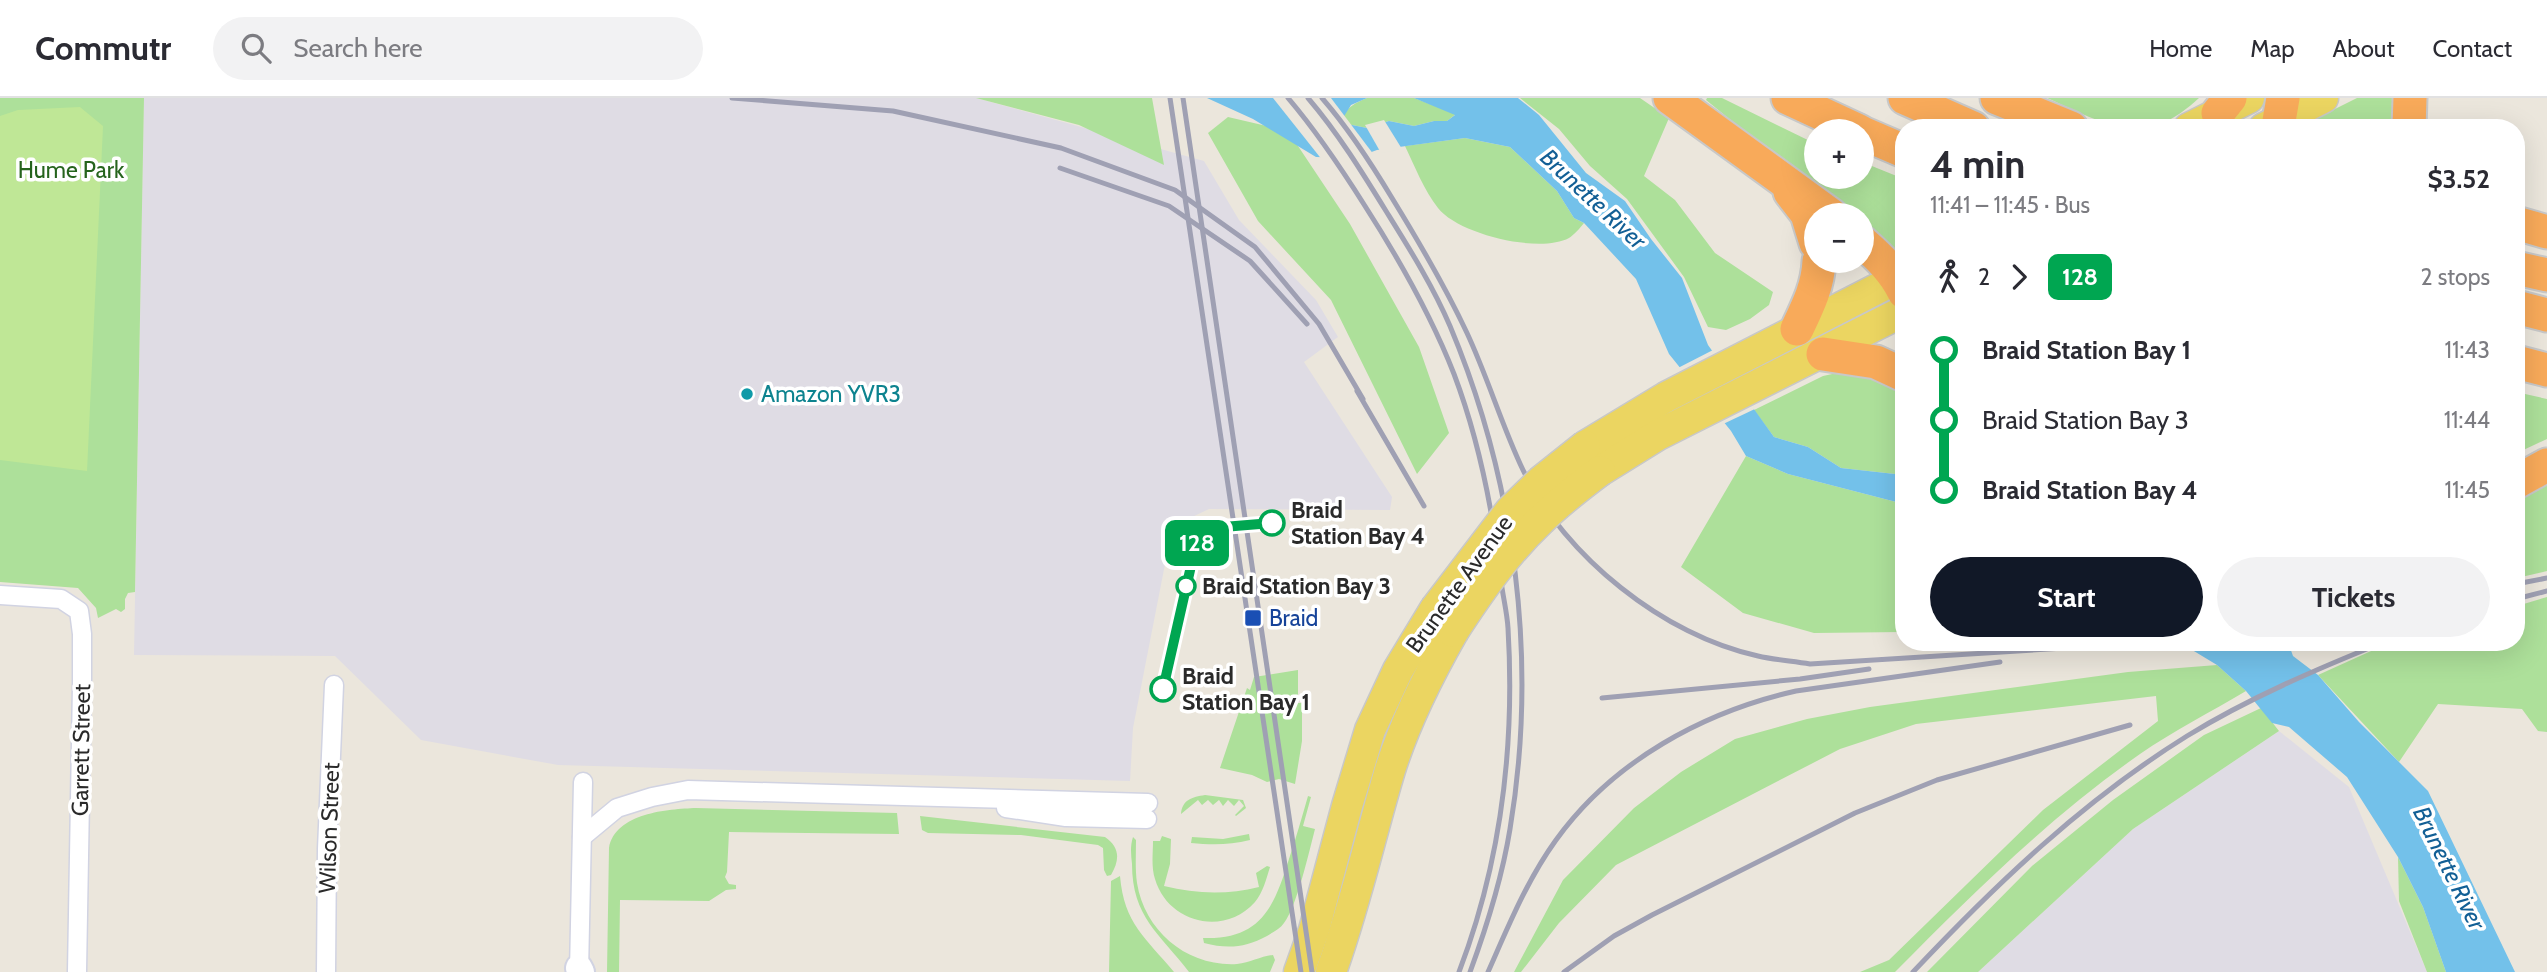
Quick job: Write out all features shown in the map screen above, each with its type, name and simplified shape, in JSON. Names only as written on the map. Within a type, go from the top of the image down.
[{"type":"highway","points":[[1670,98],[1814,203]]},
{"type":"highway","points":[[1788,98],[1832,119]]},
{"type":"highway","points":[[1905,98],[1953,119]]},
{"type":"highway","points":[[1997,98],[2049,119]]},
{"type":"highway","points":[[2409,119],[2410,98]]},
{"type":"highway","points":[[1874,138],[1895,147]]},
{"type":"highway","points":[[1772,171],[1804,210]]},
{"type":"highway","points":[[2525,226],[2547,232]]},
{"type":"highway","points":[[1874,252],[1895,274]]},
{"type":"highway","points":[[2525,270],[2547,275]]},
{"type":"highway","points":[[1797,329],[1813,295],[1819,273]]},
{"type":"highway","points":[[2525,309],[2547,315]]},
{"type":"highway","points":[[1823,354],[1876,362],[1895,371]]},
{"type":"highway","points":[[2525,364],[2547,370]]},
{"type":"highway","points":[[2525,477],[2547,465]]},
{"type":"main road","points":[[2203,119],[2224,105],[2249,98]]},
{"type":"main road","points":[[2275,115],[2323,98]]},
{"type":"main road","name":"Brunette Avenue","points":[[1331,972],[1364,869],[1391,769],[1415,705],[1453,632],[1482,589],[1518,545],[1593,458],[1640,411],[1754,350],[1895,285]]},
{"type":"main road","name":"Brunette Avenue","points":[[1299,972],[1314,930],[1350,793],[1370,730],[1398,670],[1435,608],[1510,511],[1541,481],[1593,458],[1658,435],[1895,316]]},
{"type":"street","name":"Garrett Street","points":[[0,595],[61,599],[79,611],[82,684],[77,972]]},
{"type":"street","name":"Wilson Street","points":[[326,972],[327,849],[334,685]]},
{"type":"street","points":[[580,971],[583,782]]},
{"type":"street","points":[[582,836],[617,808],[688,790],[930,796],[1066,817],[1147,811]]},
{"type":"shaded area","points":[[144,98],[976,98],[1204,161],[1239,220],[1316,300],[1338,337],[1304,362],[1392,497],[1390,510],[1209,509],[1190,518],[1174,533],[1167,554],[1133,728],[1130,781],[558,765],[421,740],[335,656],[134,655]]},
{"type":"shaded area","points":[[2279,731],[2349,787],[2427,972],[1978,972],[2133,829]]},
{"type":"green space","name":"Hume Park","points":[[0,98],[144,98],[135,592],[128,593],[125,609],[121,612],[116,609],[98,618],[96,608],[78,588],[0,582]]},
{"type":"green space","points":[[976,98],[1152,98],[1164,165],[1079,125]]},
{"type":"green space","points":[[1367,98],[1414,98],[1456,114],[1447,121],[1414,126],[1389,121],[1367,128],[1347,124],[1343,118],[1347,111],[1352,105]]},
{"type":"green space","points":[[1520,98],[1640,98],[1669,118],[1644,176],[1675,200],[1715,253],[1773,292],[1769,305],[1750,319],[1726,330],[1708,327],[1684,277],[1627,199],[1590,166],[1559,129]]},
{"type":"green space","points":[[1707,98],[1722,98],[1804,138],[1804,179],[1706,100]]},
{"type":"green space","points":[[2047,98],[2199,98],[2170,119],[2096,119]]},
{"type":"green space","points":[[2357,98],[2395,98],[2396,119],[2315,119]]},
{"type":"green space","points":[[80,107],[103,126],[87,471],[0,460],[0,116],[18,110]]},
{"type":"green space","points":[[1228,117],[1288,131],[1350,224],[1419,347],[1449,433],[1417,474],[1331,300],[1258,221],[1208,133]]},
{"type":"green space","points":[[1465,138],[1510,147],[1557,191],[1574,218],[1584,223],[1569,238],[1539,244],[1500,239],[1463,226],[1448,217],[1428,194],[1405,146]]},
{"type":"green space","points":[[1874,167],[1895,175],[1895,255],[1886,253],[1874,236],[1874,203],[1839,203],[1818,189],[1874,189]]},
{"type":"green space","points":[[1846,371],[1886,382],[1895,388],[1895,474],[1841,468],[1808,447],[1774,437],[1754,410],[1823,376]]},
{"type":"green space","points":[[2525,394],[2547,399],[2547,439],[2525,449]]},
{"type":"green space","points":[[1746,456],[1788,474],[1895,502],[1895,632],[1814,633],[1743,613],[1681,567]]},
{"type":"green space","points":[[2547,476],[2547,571],[2525,576],[2525,488]]},
{"type":"green space","points":[[2547,597],[2547,732],[2538,731],[2522,709],[2438,704],[2399,762],[2318,675],[2371,651],[2525,651],[2525,604]]},
{"type":"green space","points":[[2217,665],[2246,691],[2179,729],[2107,778],[2043,830],[1895,972],[1860,972],[1889,960],[2043,810],[2158,721],[2156,696],[1916,724],[1840,749],[1616,865],[1559,923],[1521,972],[1514,972],[1563,880],[1634,808],[1681,772],[1735,739],[1807,719],[1870,707],[2128,672]]},
{"type":"green space","points":[[1298,670],[1298,703],[1302,703],[1302,741],[1295,784],[1279,779],[1267,782],[1252,775],[1220,768],[1247,688],[1250,690],[1254,677]]},
{"type":"green space","points":[[2261,708],[2279,731],[2133,829],[1978,972],[1927,972],[2032,866],[2113,800],[2204,735]]},
{"type":"green space","points":[[1205,795],[1243,800],[1246,808],[1236,816],[1244,806],[1239,800],[1234,806],[1228,800],[1223,806],[1219,800],[1213,805],[1208,800],[1202,805],[1198,800],[1181,814],[1183,805],[1188,800]]},
{"type":"green space","points":[[1308,796],[1311,797],[1303,826],[1315,829],[1298,892],[1284,923],[1267,936],[1243,945],[1228,947],[1204,943],[1203,938],[1223,937],[1252,927],[1270,906],[1283,876]]},
{"type":"green space","points":[[696,808],[897,813],[899,834],[729,832],[725,877],[729,884],[736,885],[736,889],[726,890],[709,901],[620,900],[619,972],[607,972],[609,848],[613,836],[621,827],[644,815]]},
{"type":"green space","points":[[920,816],[1105,837],[1116,849],[1116,864],[1111,875],[1107,876],[1104,870],[1103,848],[1098,845],[1021,835],[928,833],[922,830]]},
{"type":"green space","points":[[1249,834],[1250,840],[1235,843],[1191,843],[1192,837],[1223,839]]},
{"type":"green space","points":[[1162,836],[1171,839],[1170,864],[1164,886],[1188,891],[1247,890],[1259,887],[1256,873],[1267,866],[1270,867],[1258,898],[1242,913],[1228,919],[1213,922],[1184,915],[1162,894],[1155,879],[1153,841],[1160,841]]},
{"type":"green space","points":[[1133,837],[1136,840],[1137,883],[1149,917],[1159,931],[1186,953],[1219,963],[1237,964],[1273,955],[1275,960],[1270,972],[1189,972],[1142,911],[1133,882]]},
{"type":"green space","points":[[2398,857],[2423,907],[2446,972],[2427,972],[2399,901]]},
{"type":"green space","points":[[1120,876],[1122,893],[1131,919],[1174,972],[1109,972],[1111,881]]},
{"type":"water","name":"Brunette River","points":[[1207,98],[1367,98],[1351,105],[1343,118],[1347,124],[1367,128],[1389,121],[1414,126],[1447,121],[1455,115],[1414,98],[1518,98],[1539,115],[1586,173],[1625,201],[1682,278],[1708,345],[1774,437],[1808,447],[1841,468],[1895,474],[1895,502],[1788,474],[1746,456],[1731,431],[1669,354],[1636,279],[1584,223],[1574,218],[1557,191],[1510,147],[1465,138],[1377,150],[1355,158],[1316,157],[1253,119]]},
{"type":"water","name":"Brunette River","points":[[2194,651],[2291,651],[2293,656],[2318,675],[2359,722],[2428,791],[2515,972],[2446,972],[2423,907],[2398,857],[2347,777],[2289,727],[2272,723],[2246,691],[2217,665]]},
{"type":"pier","points":[[1273,98],[1331,98],[1374,155],[1355,162],[1323,161]]},
{"type":"pier","points":[[1384,120],[1402,149],[1381,153],[1365,125]]},
{"type":"pier","points":[[1715,349],[1757,408],[1721,425],[1676,369]]},
{"type":"railway","points":[[732,98],[893,111],[1061,148],[1175,190],[1255,247],[1319,324],[1363,399]]},
{"type":"railway","points":[[1170,98],[1301,972]]},
{"type":"railway","points":[[1183,98],[1312,972]]},
{"type":"railway","points":[[1288,98],[1319,137],[1356,192],[1425,309],[1463,399],[1489,502],[1508,628],[1510,672],[1507,759],[1495,846],[1459,972]]},
{"type":"railway","points":[[1308,98],[1340,139],[1368,182],[1420,267],[1443,311],[1473,386],[1491,447],[1505,510],[1521,638],[1522,702],[1518,766],[1503,866],[1470,972]]},
{"type":"railway","points":[[1322,98],[1368,159],[1441,281],[1475,350],[1523,470],[1541,502],[1564,533],[1621,588],[1688,631],[1723,646],[1764,657],[1810,664],[2017,651]]},
{"type":"railway","points":[[1060,168],[1169,206],[1250,261],[1307,324]]},
{"type":"railway","points":[[1357,391],[1424,506]]},
{"type":"railway","points":[[2525,582],[2547,578]]},
{"type":"railway","points":[[2525,597],[2547,591]]},
{"type":"railway","points":[[1913,972],[1976,907],[2042,845],[2149,761],[2211,722],[2259,697],[2363,651]]},
{"type":"railway","points":[[1488,972],[1527,887],[1556,840],[1604,786],[1662,744],[1727,712],[1796,691],[2000,662]]},
{"type":"railway","points":[[1602,698],[1800,679],[1869,669]]},
{"type":"railway","points":[[1564,972],[1614,936],[1652,915],[1855,813],[1937,780],[2130,725]]},
{"type":"bus line","name":"128","points":[[1163,689],[1196,544],[1211,528],[1272,523]]},
{"type":"place","name":"Amazon YVR3","points":[[747,394]]},
{"type":"place","name":"Braid Station Bay 4","points":[[1272,523]]},
{"type":"place","name":"Braid Station Bay 3","points":[[1186,586]]},
{"type":"place","name":"Braid","points":[[1253,618]]},
{"type":"place","name":"Braid Station Bay 1","points":[[1163,689]]}]
